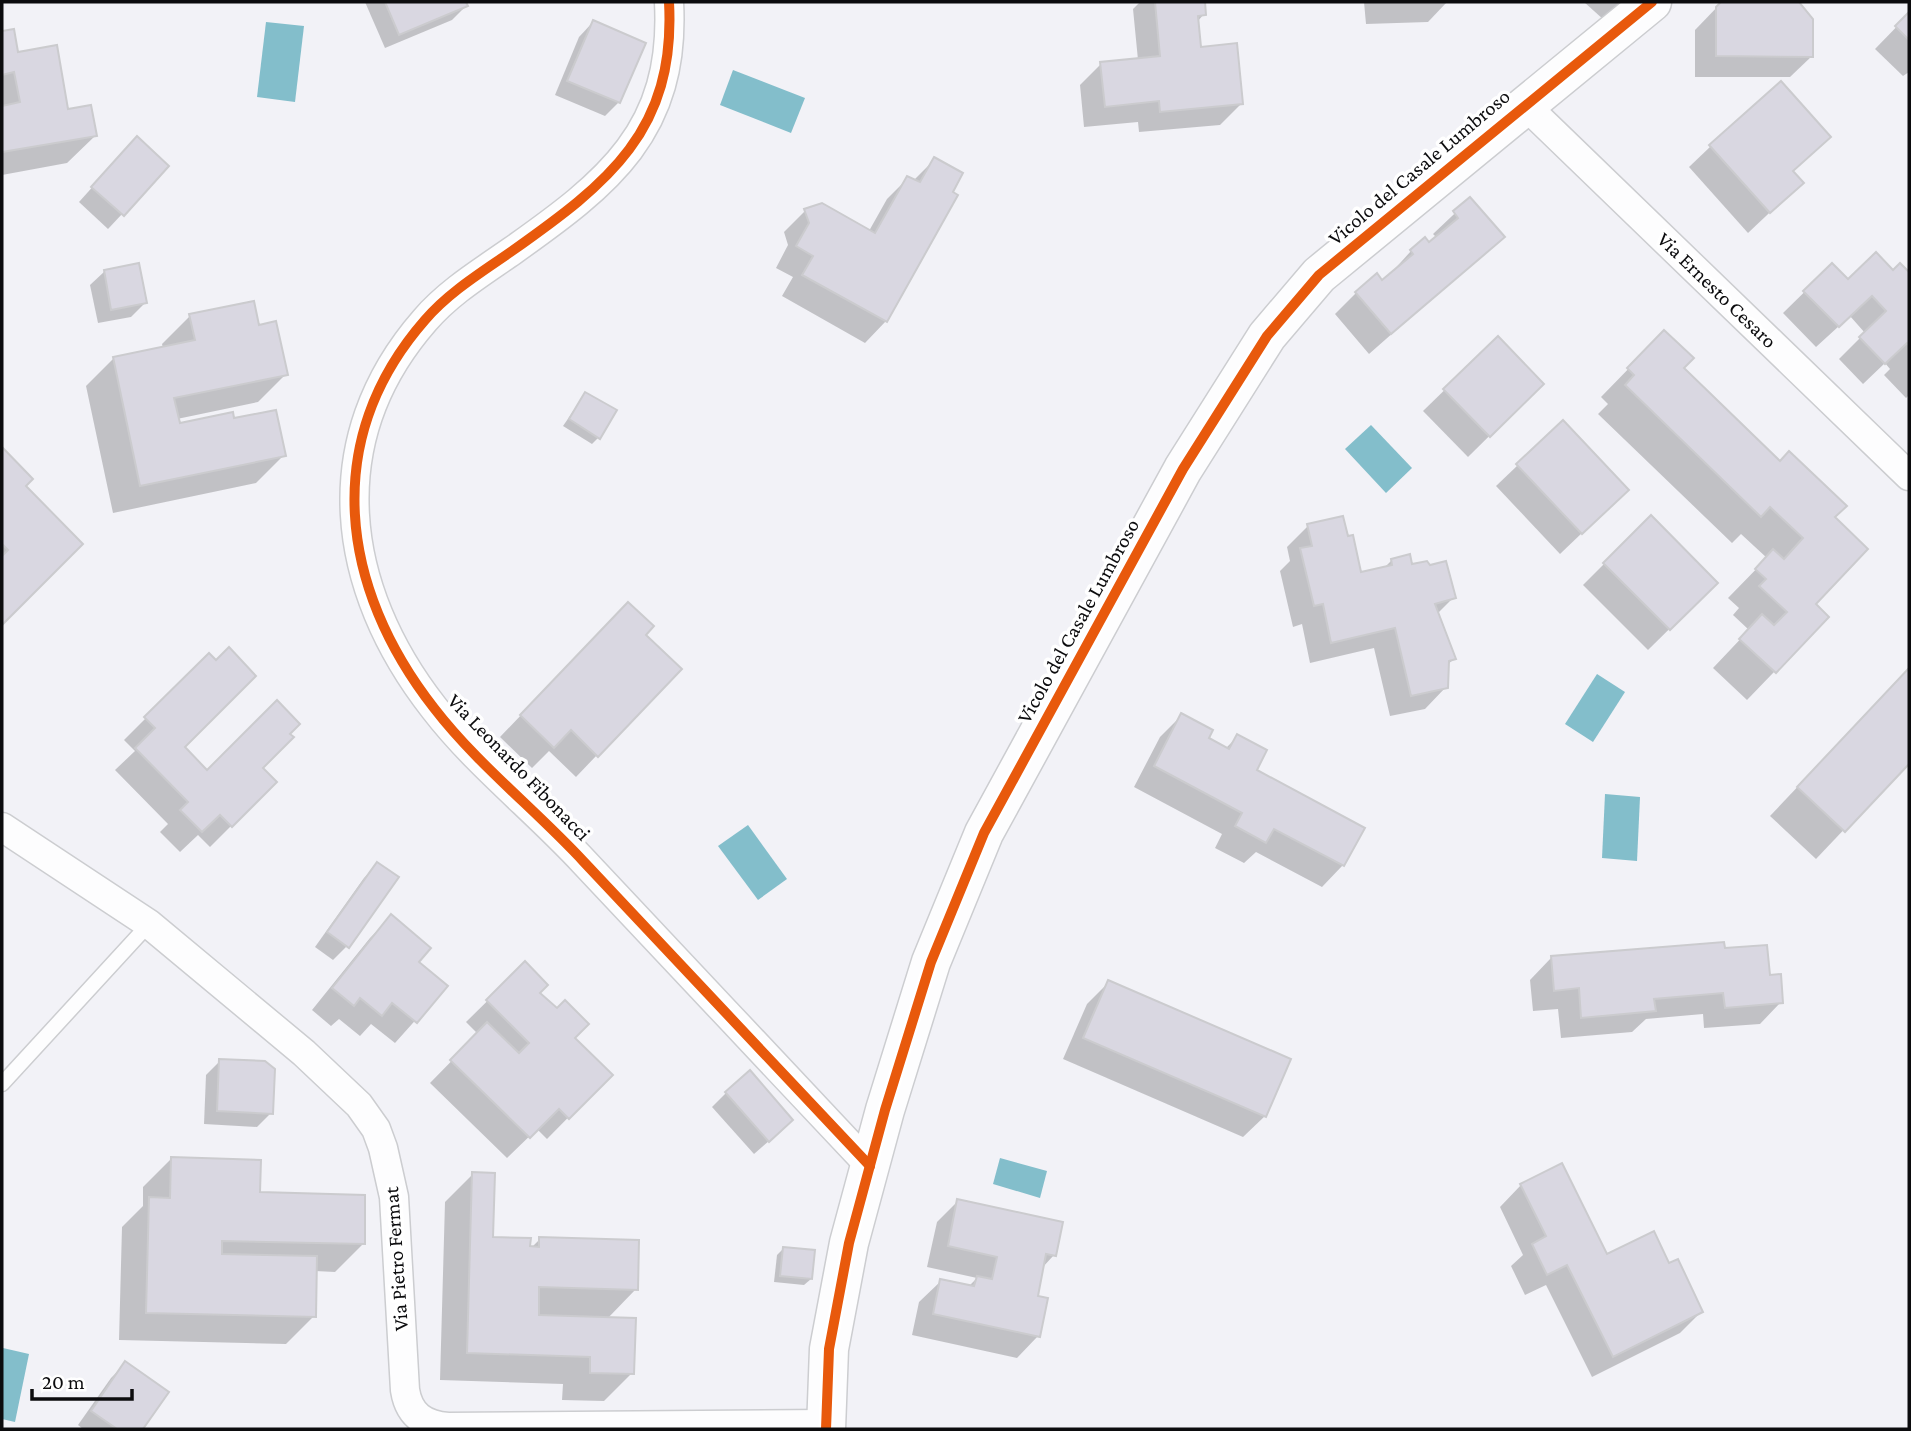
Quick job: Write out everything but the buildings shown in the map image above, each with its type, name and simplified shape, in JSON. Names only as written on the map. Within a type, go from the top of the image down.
[{"type":"street","name":"Via Leonardo Fibonacci","points":[[669,2],[667,52],[657,97],[639,137],[622,161],[582,201],[444,301],[392,364],[373,397],[357,450],[354,505],[357,541],[373,598],[385,626],[406,667],[433,707],[548,823],[870,1166]]},
{"type":"street","name":"Vicolo del Casale Lumbroso","points":[[826,1427],[832,1327],[849,1243],[922,988],[968,867],[1013,778],[1203,436],[1267,336],[1319,275],[1524,104],[1652,2]]},
{"type":"street","name":"Via Ernesto Cesaro","points":[[1524,104],[1909,476]]},
{"type":"street","name":"Via Pietro Fermat","points":[[2,827],[149,924],[304,1053],[359,1105],[376,1129],[394,1197],[406,1400],[410,1410],[422,1420],[448,1427],[826,1427]]},
{"type":"lane","points":[[2,1084],[149,924]]},
{"type":"water","points":[[266,22],[304,26],[295,102],[257,97]]},
{"type":"water","points":[[733,70],[805,98],[791,133],[720,105]]},
{"type":"water","points":[[1371,425],[1412,468],[1386,493],[1345,449]]},
{"type":"water","points":[[1597,674],[1625,692],[1593,742],[1565,724]]},
{"type":"water","points":[[1605,794],[1640,797],[1637,861],[1602,858]]},
{"type":"water","points":[[748,825],[787,879],[758,900],[718,846]]},
{"type":"water","points":[[1000,1158],[1047,1171],[1040,1198],[993,1184]]},
{"type":"water","points":[[3,1348],[29,1354],[15,1422],[2,1419]]},
{"type":"cycle path","points":[[669,2],[668,47],[661,86],[648,120],[629,149],[606,176],[578,202],[444,300],[425,320],[391,366],[369,414],[357,464],[355,514],[362,564],[378,614],[402,662],[451,729],[584,862],[870,1166]]},
{"type":"cycle path","points":[[826,1429],[829,1349],[849,1243],[885,1110],[931,962],[984,833],[1183,469],[1267,336],[1319,275],[1652,2]]}]
